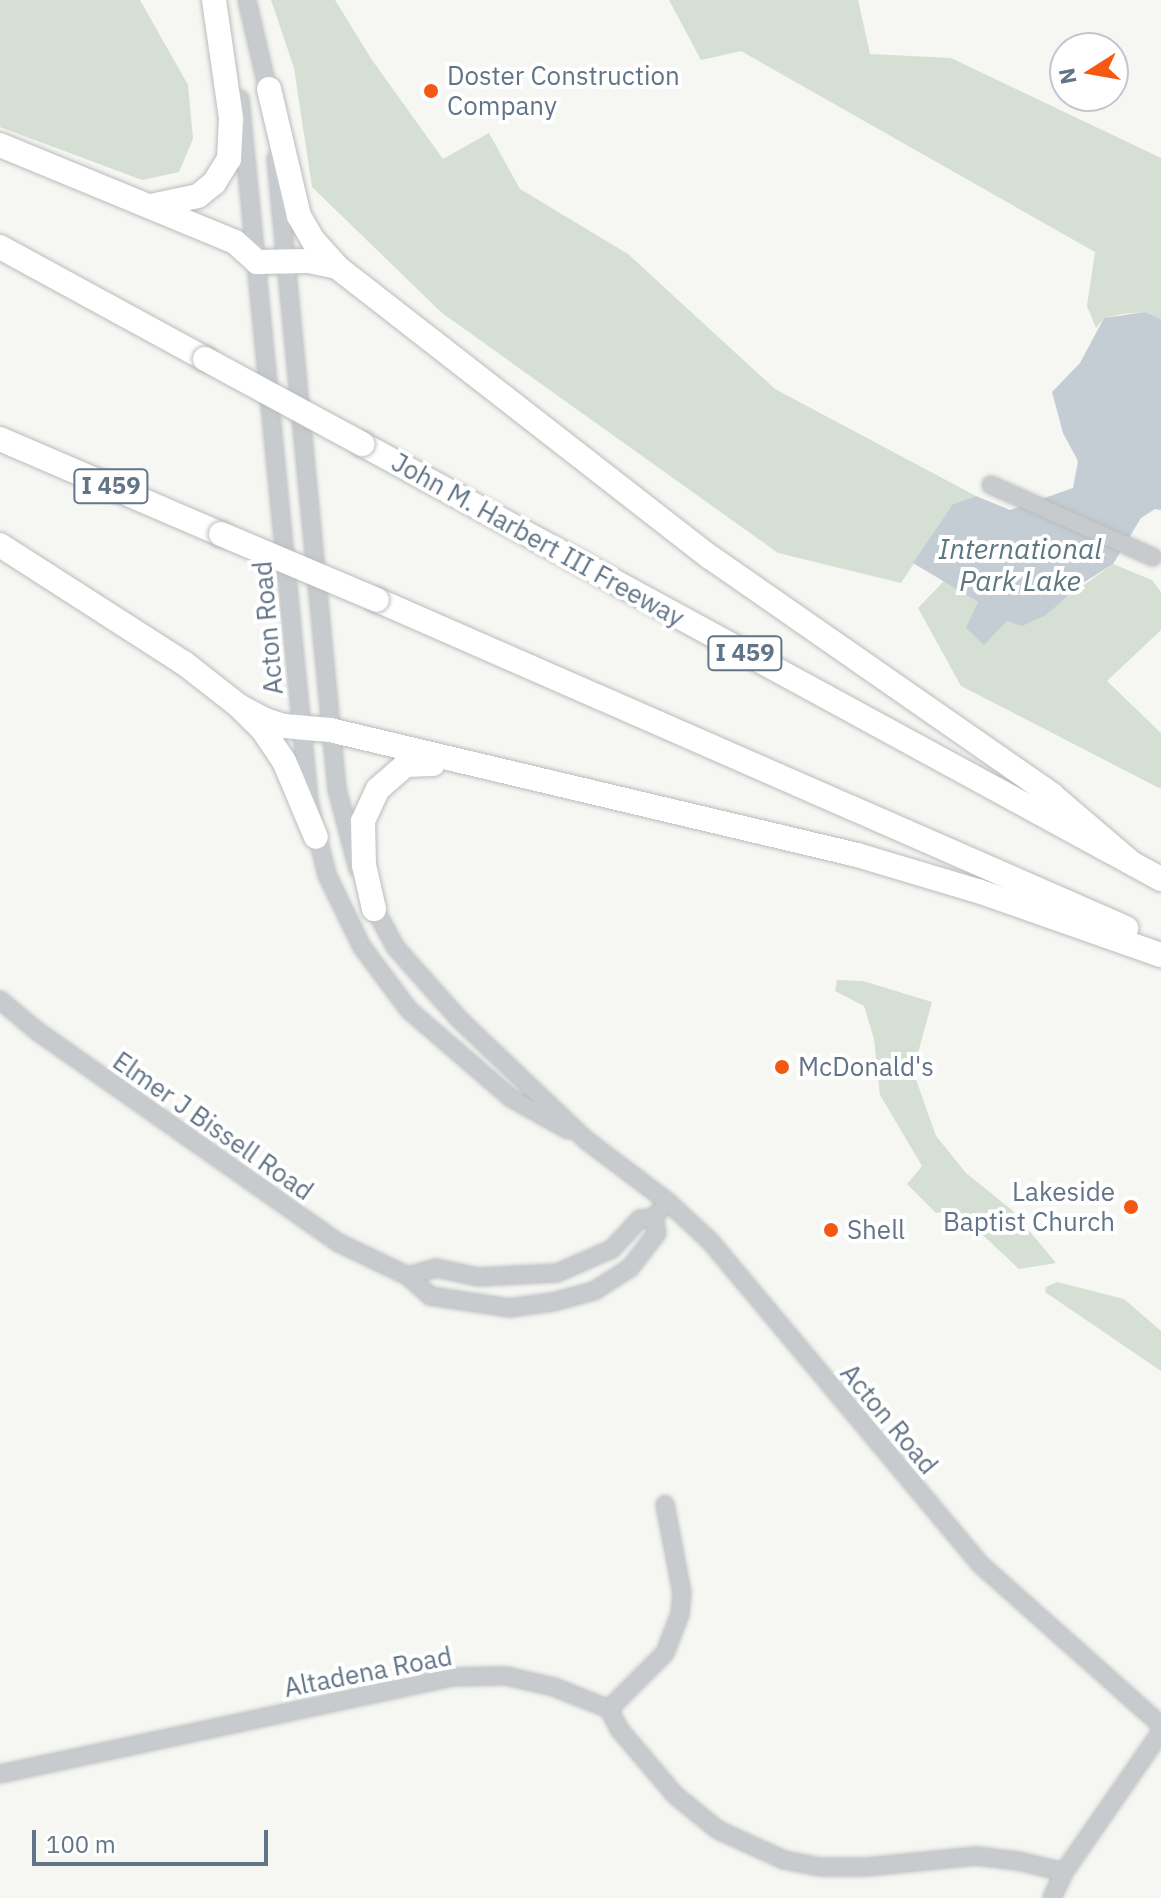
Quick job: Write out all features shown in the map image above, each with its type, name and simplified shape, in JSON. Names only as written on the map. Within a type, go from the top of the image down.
[{"type":"highway","points":[[148,207],[198,196],[214,183],[229,159],[231,118],[216,0]]},
{"type":"highway","points":[[269,89],[280,151],[299,216],[313,240],[337,267],[710,557],[1052,795],[1129,861]]},
{"type":"highway","points":[[0,145],[63,168],[235,242],[257,262],[309,261],[337,267]]},
{"type":"highway","name":"John M. Harbert III Freeway","points":[[0,247],[1161,879]]},
{"type":"highway","name":"I 459","points":[[0,439],[979,860],[1161,945]]},
{"type":"highway","points":[[0,545],[184,663],[239,706],[263,730],[284,761],[316,837]]},
{"type":"highway","points":[[239,706],[265,720],[330,730],[857,855],[978,891],[1161,955]]},
{"type":"highway","points":[[374,909],[364,865],[363,821],[378,789],[406,765],[459,763]]},
{"type":"street","name":"Acton Road","points":[[216,0],[236,69],[301,727],[316,837],[345,917],[386,983],[409,1010],[465,1062],[511,1098],[586,1140]]},
{"type":"street","name":"Acton Road","points":[[247,0],[269,89],[330,730],[346,833],[374,909],[396,948],[424,983],[586,1140],[668,1202],[710,1241],[979,1563],[1161,1725]]},
{"type":"street","points":[[991,485],[1153,557]]},
{"type":"street","name":"Elmer J Bissell Road","points":[[0,1000],[37,1031],[339,1243],[408,1276],[430,1296],[509,1308],[553,1302],[594,1291],[630,1268],[657,1233],[654,1218]]},
{"type":"street","name":"Elmer J Bissell Road","points":[[408,1276],[436,1268],[478,1277],[557,1273],[612,1249],[640,1219],[654,1218],[668,1202]]},
{"type":"street","points":[[665,1505],[682,1593],[680,1614],[665,1653],[609,1709],[619,1729],[675,1795],[718,1830],[755,1849],[821,1867],[866,1867],[976,1856],[1018,1861],[1064,1872]]},
{"type":"street","name":"Altadena Road","points":[[0,1774],[454,1677],[506,1676],[554,1687],[609,1709]]},
{"type":"street","points":[[1052,1898],[1064,1872],[1161,1732]]},
{"type":"shaded area","points":[[0,0],[140,0],[188,85],[193,139],[179,172],[142,180],[0,127]]},
{"type":"shaded area","points":[[271,0],[335,0],[372,60],[443,159],[489,133],[520,189],[628,254],[775,389],[976,496],[953,504],[901,583],[778,553],[442,313],[312,187],[294,68]]},
{"type":"shaded area","points":[[669,0],[858,0],[870,54],[951,58],[1049,105],[1049,112],[1064,112],[1161,158],[1161,319],[1145,312],[1122,314],[1104,318],[1096,328],[1087,306],[1095,252],[741,51],[701,60]]},
{"type":"shaded area","points":[[1113,564],[1152,580],[1161,592],[1161,630],[1107,681],[1161,733],[1161,789],[961,686],[918,608],[944,581],[1008,620],[1066,598]]},
{"type":"shaded area","points":[[837,980],[863,981],[932,1002],[913,1071],[936,1136],[966,1173],[1012,1210],[1056,1263],[1019,1269],[955,1209],[936,1213],[907,1184],[922,1166],[880,1095],[874,1039],[864,1006],[835,991]]},
{"type":"shaded area","points":[[1057,1282],[1124,1299],[1161,1331],[1161,1371],[1045,1292],[1046,1287]]},
{"type":"water","name":"International Park Lake","points":[[1145,312],[1161,319],[1161,510],[1155,509],[1141,518],[1113,564],[1083,583],[1046,615],[1022,626],[1007,621],[984,645],[966,628],[978,602],[913,563],[953,504],[976,496],[1010,510],[1073,488],[1078,461],[1063,433],[1052,392],[1080,363],[1104,318]]},
{"type":"place","name":"Doster Construction Company","points":[[431,91]]},
{"type":"place","name":"McDonald's","points":[[782,1067]]},
{"type":"place","name":"Lakeside Baptist Church","points":[[1131,1207]]},
{"type":"place","name":"Shell","points":[[831,1230]]}]
